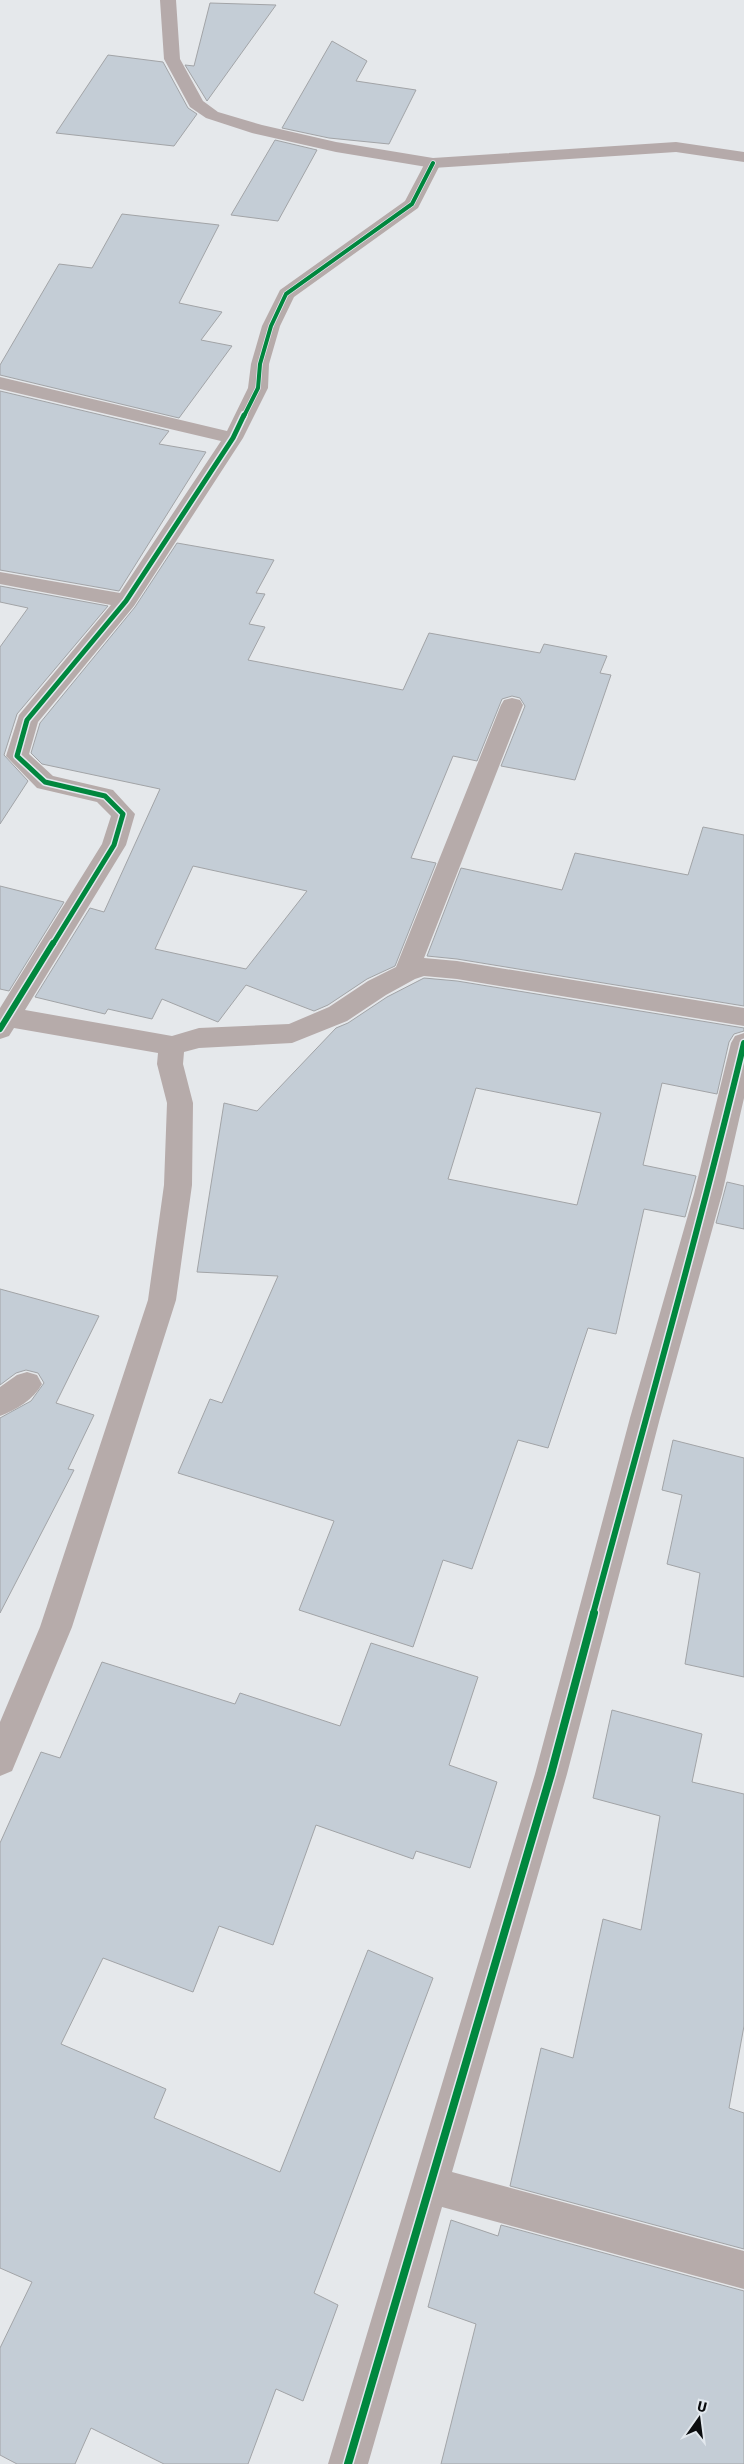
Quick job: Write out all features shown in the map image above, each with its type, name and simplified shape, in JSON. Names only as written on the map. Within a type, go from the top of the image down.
[{"type":"street","points":[[168,0],[172,59],[196,104],[212,115],[275,133],[336,147],[433,163],[468,162],[552,153],[676,147],[744,156]]},
{"type":"street","points":[[433,163],[412,204],[286,294],[271,326],[260,364],[258,388],[232,438],[126,601],[27,720],[17,756],[45,782],[105,796],[123,814],[114,845],[4,1023],[172,1046],[200,1038],[292,1033],[338,1014],[377,988],[406,973],[423,967],[457,970],[744,1017]]},
{"type":"street","points":[[0,383],[232,438]]},
{"type":"street","points":[[0,578],[126,601]]},
{"type":"street","points":[[406,973],[512,705]]},
{"type":"street","points":[[348,2464],[551,1774],[645,1418],[708,1194],[744,1043]]},
{"type":"street","points":[[0,1760],[56,1627],[162,1300],[178,1185],[180,1103],[170,1064],[172,1046]]},
{"type":"street","points":[[0,1402],[27,1384]]},
{"type":"street","points":[[430,2185],[744,2270]]},
{"type":"building","points":[[210,3],[276,5],[207,101],[185,65],[194,66]]},
{"type":"building","points":[[332,41],[367,61],[356,81],[416,90],[389,144],[329,138],[282,128]]},
{"type":"building","points":[[108,55],[163,62],[188,108],[197,114],[174,146],[56,133]]},
{"type":"building","points":[[275,140],[317,150],[278,221],[231,215]]},
{"type":"building","points":[[122,214],[219,225],[179,303],[222,312],[201,340],[232,346],[179,418],[0,375],[0,365],[59,264],[92,268]]},
{"type":"building","points":[[0,391],[169,431],[159,444],[206,452],[119,591],[0,570]]},
{"type":"building","points":[[177,543],[274,560],[256,593],[265,594],[249,624],[265,627],[248,660],[403,690],[429,633],[540,653],[544,644],[607,656],[600,673],[611,675],[575,780],[501,766],[525,706],[520,698],[512,696],[502,699],[477,761],[453,756],[411,858],[436,863],[395,966],[367,979],[328,1005],[314,1011],[246,985],[218,1022],[162,999],[152,1019],[108,1009],[105,1014],[35,997],[90,908],[104,912],[160,789],[42,764],[31,753],[40,723],[135,607]],"holes":[[[193,866],[307,891],[246,969],[155,949]]]},
{"type":"building","points":[[0,586],[108,606],[17,714],[4,755],[28,781],[0,824],[0,647],[28,608],[0,602]]},
{"type":"building","points":[[703,827],[744,835],[744,1006],[457,959],[427,956],[461,868],[562,890],[575,853],[688,875]]},
{"type":"building","points":[[0,886],[64,902],[9,991],[0,989]]},
{"type":"building","points":[[424,978],[457,981],[744,1028],[744,1031],[734,1034],[729,1042],[717,1094],[662,1083],[643,1165],[696,1176],[685,1217],[644,1209],[616,1334],[588,1328],[548,1448],[518,1440],[472,1569],[443,1560],[413,1647],[299,1610],[334,1521],[178,1473],[210,1399],[222,1403],[278,1276],[197,1272],[224,1103],[257,1111],[336,1028],[348,1023],[387,997]],"holes":[[[476,1088],[601,1113],[577,1205],[448,1179]]]},
{"type":"building","points":[[727,1182],[744,1186],[744,1229],[716,1223]]},
{"type":"building","points":[[0,1289],[99,1316],[56,1403],[94,1415],[68,1469],[74,1470],[0,1613],[0,1418],[31,1401],[44,1383],[38,1373],[26,1370],[16,1373],[0,1385]]},
{"type":"building","points":[[673,1440],[744,1458],[744,1677],[685,1664],[700,1573],[667,1564],[682,1495],[662,1490]]},
{"type":"building","points":[[371,1643],[478,1677],[449,1765],[497,1782],[470,1868],[416,1851],[413,1859],[316,1825],[273,1945],[219,1926],[193,1992],[103,1958],[61,2044],[166,2089],[154,2118],[280,2172],[368,1950],[433,1978],[314,2293],[338,2305],[303,2401],[276,2389],[248,2464],[164,2464],[91,2428],[75,2464],[17,2464],[0,2455],[0,2348],[32,2282],[0,2268],[0,1843],[41,1752],[60,1758],[102,1662],[235,1704],[240,1693],[340,1726]]},
{"type":"building","points":[[612,1710],[702,1734],[692,1782],[744,1794],[744,2026],[729,2108],[744,2113],[744,2249],[510,2186],[541,2048],[573,2058],[603,1919],[641,1930],[660,1816],[593,1798]]},
{"type":"building","points":[[451,2220],[498,2236],[501,2225],[744,2291],[744,2464],[441,2464],[476,2324],[428,2307]]},
{"type":"cycle path","points":[[0,1029],[114,845],[123,814],[105,796],[45,782],[17,756],[27,720],[126,601],[233,438],[258,388],[260,364],[271,326],[286,294],[412,204],[433,163]]},
{"type":"cycle path","points":[[348,2464],[551,1774],[645,1418],[708,1194],[744,1043]]}]
